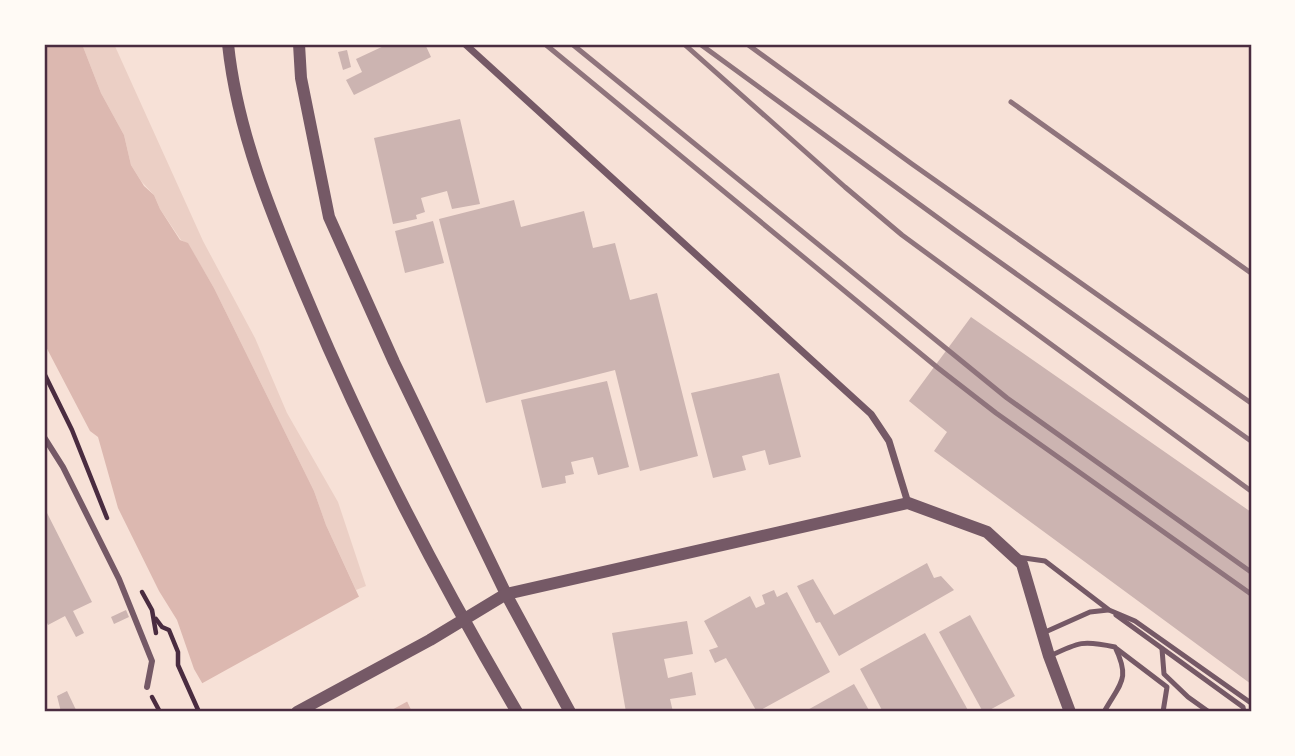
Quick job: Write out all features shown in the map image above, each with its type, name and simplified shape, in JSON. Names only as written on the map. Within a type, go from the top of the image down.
[{"type":"street","points":[[228,44],[232,77],[252,156],[281,237],[344,386],[463,620],[517,712]]},
{"type":"street","points":[[299,44],[300,78],[329,217],[394,362],[506,594],[570,712]]},
{"type":"street","points":[[465,44],[872,414],[889,441],[908,503]]},
{"type":"street","points":[[44,437],[63,467],[119,579],[152,661],[147,687]]},
{"type":"street","points":[[296,712],[430,640],[506,594],[908,503],[987,532],[1022,564],[1049,656],[1070,712]]},
{"type":"lane","points":[[1014,556],[1045,561],[1242,707],[1244,712]]},
{"type":"lane","points":[[1043,633],[1090,612],[1109,610],[1135,621],[1251,703]]},
{"type":"lane","points":[[1049,656],[1091,641],[1115,648],[1167,687],[1163,712]]},
{"type":"lane","points":[[1104,712],[1123,681],[1124,666],[1115,648]]},
{"type":"lane","points":[[1163,649],[1164,674],[1209,712]]},
{"type":"path","points":[[44,373],[72,430],[109,524]]},
{"type":"path","points":[[137,585],[156,626]]},
{"type":"path","points":[[153,616],[162,627],[169,630],[178,652],[178,666],[199,712]]},
{"type":"shaded area","points":[[44,44],[82,44],[101,93],[124,135],[131,165],[144,186],[154,195],[180,240],[188,243],[214,288],[314,491],[326,525],[412,712],[219,712],[194,669],[177,620],[159,591],[118,508],[98,437],[90,431],[44,343]]},
{"type":"shaded area","points":[[82,44],[114,44],[203,241],[255,338],[287,413],[338,502],[366,586],[356,590],[326,525],[314,491],[214,288],[188,244],[181,240],[154,195],[131,165],[124,135],[101,93]]},
{"type":"pier","points":[[362,595],[410,700],[388,712],[215,712],[199,685]]},
{"type":"building","points":[[388,44],[425,44],[431,57],[354,95],[346,80],[362,72],[356,59]]},
{"type":"building","points":[[347,50],[351,67],[343,70],[338,52]]},
{"type":"building","points":[[460,119],[480,204],[452,209],[447,191],[421,198],[425,212],[416,215],[417,219],[393,224],[374,138]]},
{"type":"building","points":[[514,200],[521,227],[584,211],[593,248],[615,243],[630,300],[657,293],[698,456],[640,471],[615,370],[486,403],[439,219]]},
{"type":"building","points":[[433,221],[444,263],[405,273],[395,231]]},
{"type":"building","points":[[971,317],[1251,512],[1251,684],[934,451],[947,432],[909,401]]},
{"type":"building","points":[[779,373],[801,457],[769,465],[765,450],[742,456],[746,470],[713,478],[691,393]]},
{"type":"building","points":[[607,381],[629,467],[598,475],[593,457],[571,462],[574,474],[565,476],[566,483],[542,488],[521,400]]},
{"type":"building","points":[[44,507],[92,602],[73,611],[84,633],[76,637],[65,616],[48,625],[44,616]]},
{"type":"building","points":[[927,563],[934,578],[941,576],[954,590],[839,656],[820,622],[816,623],[797,586],[813,579],[834,615]]},
{"type":"building","points":[[774,590],[777,597],[787,592],[830,672],[757,712],[726,658],[715,663],[709,650],[718,647],[704,621],[750,596],[756,608],[765,604],[762,595]]},
{"type":"building","points":[[126,610],[129,617],[114,624],[111,617]]},
{"type":"building","points":[[970,615],[1015,696],[986,712],[983,712],[939,632]]},
{"type":"building","points":[[687,621],[693,654],[664,659],[668,678],[692,672],[696,695],[670,699],[673,712],[626,712],[612,633]]},
{"type":"building","points":[[925,633],[969,712],[883,712],[860,669]]},
{"type":"building","points":[[854,684],[870,712],[804,712]]},
{"type":"building","points":[[67,691],[77,712],[61,712],[57,696]]},
{"type":"railway","points":[[545,44],[938,368],[996,413],[1251,594]]},
{"type":"railway","points":[[572,44],[1007,398],[1251,572]]},
{"type":"railway","points":[[684,44],[902,235],[1251,491]]},
{"type":"railway","points":[[700,44],[1251,441]]},
{"type":"railway","points":[[747,44],[1251,403]]},
{"type":"railway","points":[[1011,102],[1251,273]]}]
